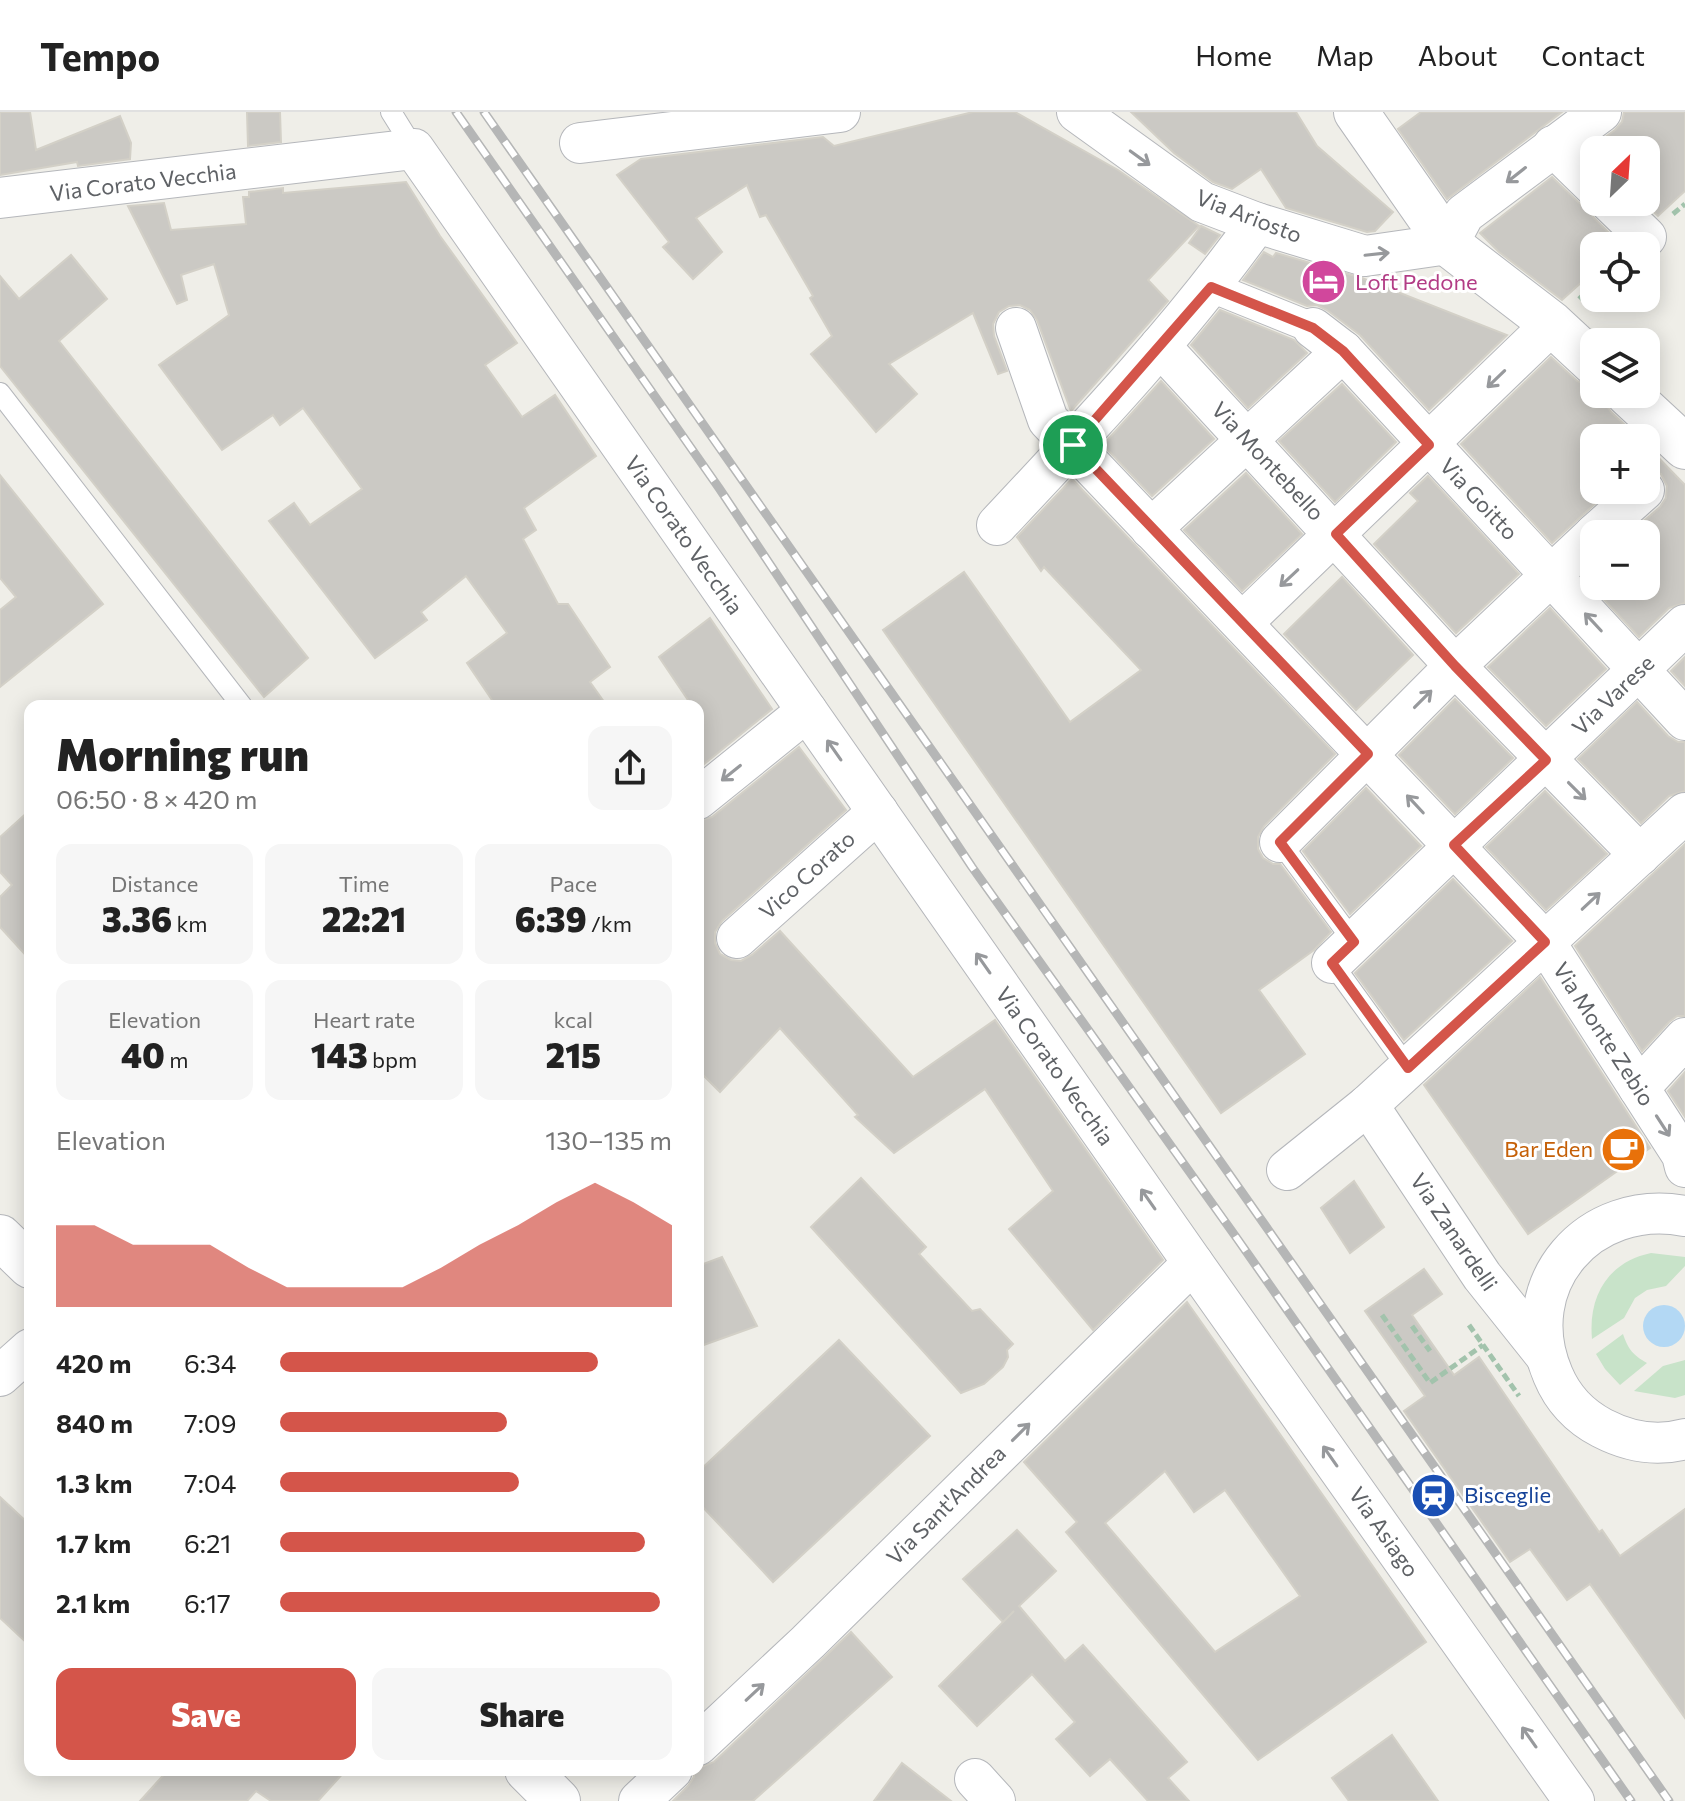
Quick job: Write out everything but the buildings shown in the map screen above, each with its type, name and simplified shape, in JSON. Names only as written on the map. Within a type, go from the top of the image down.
[{"type":"street","points":[[580,143],[840,112]]},
{"type":"street","name":"Via Ariosto","points":[[1077,112],[1202,202],[1257,223],[1365,256],[1448,244]]},
{"type":"street","points":[[1448,244],[1464,214],[1601,112]]},
{"type":"street","points":[[1364,115],[1448,244],[1552,324],[1580,350]]},
{"type":"street","points":[[1553,146],[1580,172]]},
{"type":"street","name":"Via Corato Vecchia","points":[[0,198],[414,149],[1193,1263]]},
{"type":"street","points":[[1624,216],[1641,232]]},
{"type":"street","points":[[997,525],[1073,445],[1211,287],[1257,223]]},
{"type":"street","name":"Via Goitto","points":[[1211,287],[1328,339],[1685,720]]},
{"type":"street","points":[[1242,623],[1552,324]]},
{"type":"street","name":"Via Monte Zebio","points":[[1016,328],[1048,420],[1545,942],[1682,1155],[1685,1167]]},
{"type":"street","points":[[1151,529],[1248,439],[1328,339]]},
{"type":"street","name":"Via Montebello","points":[[1160,346],[1455,666],[1640,855]]},
{"type":"street","points":[[1642,408],[1685,450],[1660,474]]},
{"type":"street","points":[[1611,520],[1629,504]]},
{"type":"street","points":[[1280,842],[1455,666],[1580,549]]},
{"type":"street","name":"Via Varese","points":[[1343,952],[1685,625]]},
{"type":"street","points":[[704,794],[807,711]]},
{"type":"street","name":"Vico Corato","points":[[737,938],[878,812]]},
{"type":"street","points":[[1287,1170],[1368,1105],[1685,813]]},
{"type":"street","points":[[1639,1088],[1685,1038]]},
{"type":"street","name":"Via Zanardelli","points":[[1368,1105],[1482,1276],[1545,1355]]},
{"type":"street","points":[[1685,1216],[1662,1212],[1627,1216],[1594,1230],[1567,1254],[1549,1285],[1541,1320],[1545,1355],[1561,1394],[1586,1420],[1623,1439],[1665,1444],[1685,1439]]},
{"type":"street","points":[[0,1237],[24,1260]]},
{"type":"street","name":"Via Sant'Andrea","points":[[704,1739],[808,1642],[1193,1263]]},
{"type":"street","name":"Via Asiago","points":[[1193,1263],[1574,1801]]},
{"type":"street","points":[[0,1376],[24,1354]]},
{"type":"street","points":[[533,1776],[558,1801]]},
{"type":"street","points":[[639,1801],[666,1776]]},
{"type":"lane","points":[[391,112],[414,149]]},
{"type":"lane","points":[[0,393],[237,700]]},
{"type":"lane","points":[[1280,842],[1408,1068]]},
{"type":"path","points":[[1382,1315],[1430,1383],[1483,1345]]},
{"type":"path","points":[[1465,1319],[1525,1404]]},
{"type":"path","points":[[1412,1326],[1430,1351]]},
{"type":"green space","points":[[1651,1253],[1685,1257],[1685,1266],[1666,1286],[1647,1290],[1635,1298],[1624,1318],[1592,1339],[1593,1309],[1604,1283],[1623,1264]]},
{"type":"green space","points":[[1623,1334],[1632,1351],[1647,1363],[1620,1385],[1596,1354]]},
{"type":"green space","points":[[1685,1360],[1685,1395],[1675,1398],[1634,1391],[1663,1366]]},
{"type":"water","points":[[1664,1305],[1679,1311],[1685,1326],[1679,1341],[1664,1347],[1649,1341],[1643,1326],[1649,1311]]},
{"type":"railway","points":[[456,112],[719,488],[972,867],[1236,1237],[1631,1801]]},
{"type":"railway","points":[[484,112],[1669,1801]]},
{"type":"place","name":"Loft Pedone","points":[[1324,282]]},
{"type":"place","name":"Bar Eden","points":[[1624,1149]]},
{"type":"place","name":"Bisceglie","points":[[1433,1495]]},
{"type":"route","points":[[1211,287],[1313,328],[1343,351],[1429,445],[1336,534],[1455,666],[1546,760],[1454,845],[1545,942],[1408,1068],[1332,963],[1354,942],[1280,842],[1368,754],[1073,445],[1211,287]]}]
